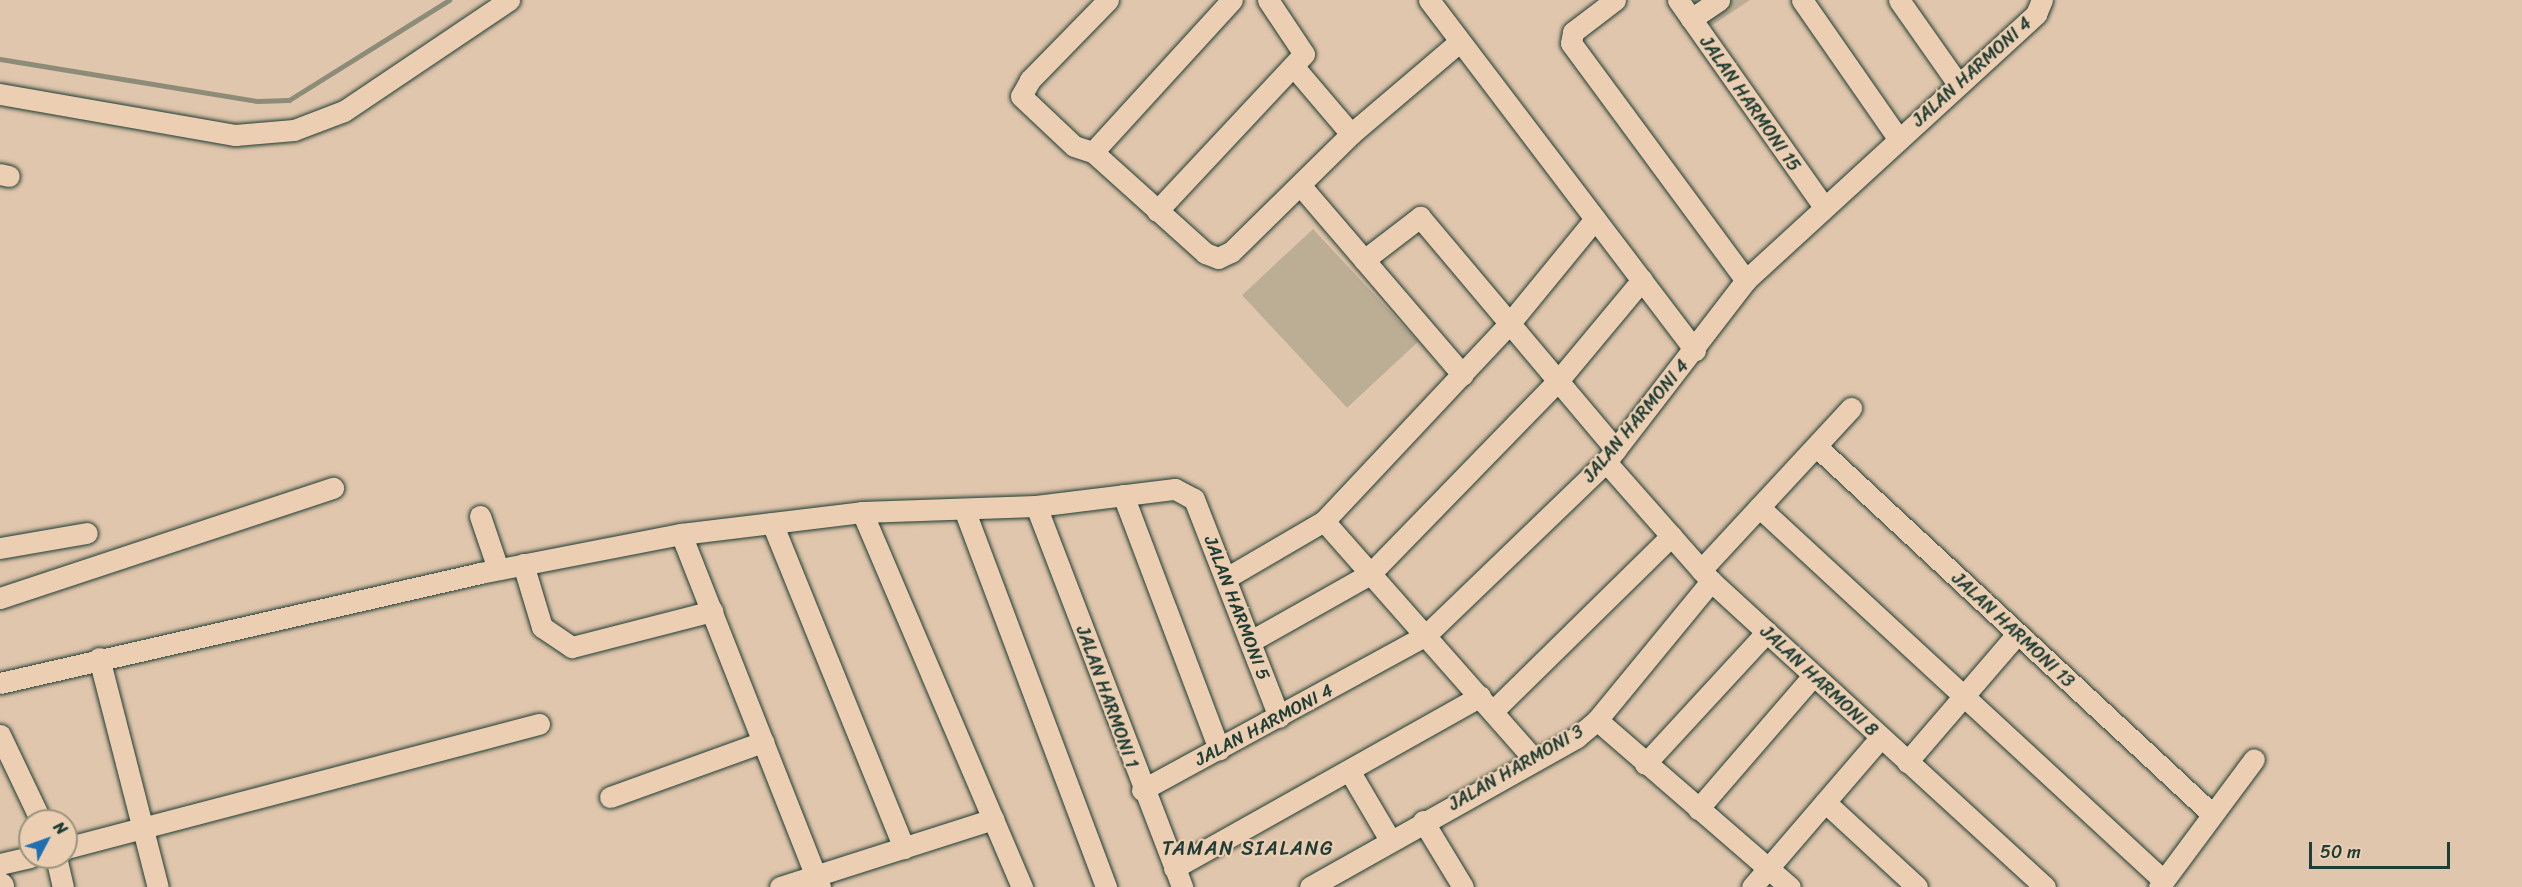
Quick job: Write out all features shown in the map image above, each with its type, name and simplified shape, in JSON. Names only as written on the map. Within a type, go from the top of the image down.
[{"type":"street","points":[[0,94],[235,135],[294,130],[344,111],[509,0]]},
{"type":"street","points":[[1108,0],[1030,80],[1022,96],[1074,146],[1093,152],[1205,253],[1218,258],[1231,252],[1351,134],[1459,42]]},
{"type":"street","points":[[1093,152],[1232,0]]},
{"type":"street","points":[[1156,211],[1294,68],[1304,51],[1268,0]]},
{"type":"street","points":[[1429,0],[1695,350]]},
{"type":"street","points":[[1615,0],[1573,32],[1571,43],[1746,280]]},
{"type":"street","name":"JALAN HARMONI 15","points":[[1678,0],[1824,207]]},
{"type":"street","points":[[1691,19],[1719,0]]},
{"type":"street","points":[[1802,0],[1898,138]]},
{"type":"street","points":[[1899,0],[1958,84]]},
{"type":"street","name":"JALAN HARMONI 4","points":[[1142,790],[1425,636],[1611,456],[1695,350],[1746,280],[1898,138],[2036,14],[2042,0]]},
{"type":"street","points":[[1294,68],[1351,134]]},
{"type":"street","points":[[1300,185],[1463,375]]},
{"type":"street","name":"JALAN HARMONI 8","points":[[1364,260],[1420,217],[1557,382],[1671,536],[1706,575],[1880,738],[2045,887]]},
{"type":"street","points":[[1228,577],[1324,521],[1509,324],[1595,219]]},
{"type":"street","points":[[1251,641],[1370,574],[1557,382],[1642,280]]},
{"type":"street","name":"JALAN HARMONI 3","points":[[1310,887],[1423,821],[1535,760],[1597,720],[1759,507],[1851,408]]},
{"type":"street","name":"JALAN HARMONI 13","points":[[1816,446],[2211,813]]},
{"type":"street","points":[[0,598],[333,488]]},
{"type":"street","name":"JALAN HARMONI 5","points":[[1123,495],[1174,489],[1194,499],[1228,577],[1279,717]]},
{"type":"street","points":[[0,683],[99,658],[498,569],[681,534],[862,512],[1036,506],[1123,495],[1220,749]]},
{"type":"street","name":"JALAN HARMONI 1","points":[[1036,506],[1142,790],[1178,877]]},
{"type":"street","points":[[1759,507],[1964,696],[2161,884],[2211,813],[2254,759]]},
{"type":"street","points":[[964,508],[1106,887]]},
{"type":"street","points":[[862,512],[1022,887]]},
{"type":"street","points":[[480,516],[498,569]]},
{"type":"street","points":[[1324,521],[1535,760]]},
{"type":"street","points":[[772,523],[904,848]]},
{"type":"street","points":[[0,548],[87,533]]},
{"type":"street","points":[[681,534],[818,881]]},
{"type":"street","points":[[1178,877],[1350,772],[1486,704],[1671,536]]},
{"type":"street","points":[[523,564],[542,627],[572,647],[712,611]]},
{"type":"street","points":[[1645,764],[1767,632]]},
{"type":"street","points":[[1907,762],[2017,634]]},
{"type":"street","points":[[99,658],[159,887]]},
{"type":"street","points":[[1698,809],[1813,676]]},
{"type":"street","points":[[1597,720],[1645,764],[1790,887]]},
{"type":"street","points":[[78,845],[144,830],[539,724]]},
{"type":"street","points":[[0,735],[35,809]]},
{"type":"street","points":[[1752,887],[1880,738]]},
{"type":"street","points":[[610,797],[763,742]]},
{"type":"street","points":[[1350,772],[1390,840]]},
{"type":"street","points":[[1825,802],[1917,887]]},
{"type":"street","points":[[780,887],[818,881],[904,848],[993,819]]},
{"type":"street","points":[[1423,821],[1463,887]]},
{"type":"street","points":[[0,864],[18,860]]},
{"type":"street","points":[[59,869],[63,887]]},
{"type":"shaded area","points":[[1694,0],[1750,0],[1711,26]]},
{"type":"shaded area","points":[[1313,229],[1418,342],[1347,408],[1242,295]]},
{"type":"waterway","points":[[0,59],[257,101],[289,100],[449,0]]},
{"type":"district","name":"TAMAN SIALANG","points":[[1248,848]]}]
